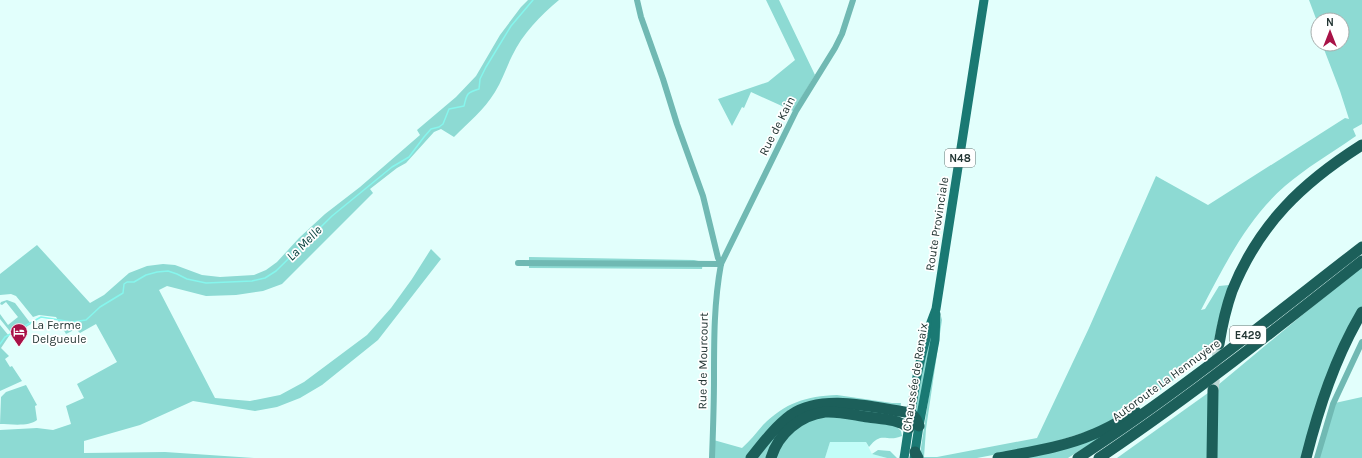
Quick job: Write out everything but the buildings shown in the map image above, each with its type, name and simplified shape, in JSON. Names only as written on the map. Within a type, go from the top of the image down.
[{"type":"highway","points":[[1219,344],[1225,315],[1232,292],[1245,263],[1261,236],[1281,210],[1304,187],[1331,166],[1362,146]]},
{"type":"highway","name":"Autoroute La Hennuyère","points":[[1078,458],[1126,426],[1191,379],[1362,247]]},
{"type":"highway","name":"Autoroute La Hennuyère","points":[[1098,458],[1232,363],[1362,261]]},
{"type":"highway","points":[[1306,458],[1314,424],[1326,388],[1341,352],[1362,312]]},
{"type":"highway","points":[[998,458],[1053,447],[1093,434],[1131,415],[1175,385],[1191,379]]},
{"type":"highway","points":[[1212,458],[1213,390]]},
{"type":"highway","points":[[751,458],[782,422],[797,412],[816,405],[840,403],[911,413],[916,418],[914,427],[897,421],[844,413],[825,412],[814,414],[801,420],[787,431],[779,441],[771,458]]},
{"type":"highway","points":[[1110,458],[1144,433],[1153,420]]},
{"type":"main road","name":"Route Provinciale","points":[[936,309],[984,0]]},
{"type":"main road","name":"Chaussée de Renaix","points":[[911,413],[918,369],[936,309]]},
{"type":"main road","name":"Chaussée de Renaix","points":[[904,458],[914,427],[935,340],[937,324],[936,309]]},
{"type":"main road","name":"Chaussée de Renaix","points":[[914,427],[916,456]]},
{"type":"street","points":[[518,263],[721,264],[718,258],[703,196],[677,124],[641,17],[637,0]]},
{"type":"street","name":"Rue de Kain","points":[[721,264],[796,111],[836,48],[842,34],[852,0]]},
{"type":"street","name":"Rue de Mourcourt","points":[[712,458],[714,418],[714,328],[721,264]]},
{"type":"street","points":[[1317,458],[1333,404],[1362,342]]},
{"type":"shaded area","points":[[528,0],[559,0],[545,12],[521,40],[502,79],[486,105],[454,137],[441,129],[434,132],[406,163],[397,168],[370,189],[373,193],[282,284],[263,291],[236,295],[206,296],[167,286],[159,290],[215,398],[250,401],[280,395],[304,382],[367,335],[391,308],[431,249],[441,259],[378,340],[322,385],[300,398],[277,407],[255,411],[193,401],[140,425],[84,441],[84,453],[165,452],[254,458],[0,458],[0,430],[37,428],[53,430],[71,424],[66,406],[84,398],[77,384],[117,362],[96,324],[80,333],[76,329],[66,334],[56,317],[39,315],[33,317],[16,296],[11,294],[0,295],[0,274],[37,245],[90,303],[104,295],[129,273],[147,266],[163,264],[175,265],[202,275],[220,277],[254,275],[266,270],[277,262],[299,238],[325,214],[360,187],[420,135],[417,130],[456,97],[476,76],[500,35]]},
{"type":"shaded area","points":[[766,0],[779,0],[815,75],[793,111],[751,92],[744,108],[742,107],[732,126],[718,99],[768,82],[795,60]]},
{"type":"shaded area","points":[[1309,0],[1362,0],[1362,124],[1353,129],[1356,136],[1301,173],[1271,199],[1237,244],[1201,310],[1205,309],[1219,286],[1229,285],[1217,326],[1212,351],[1147,400],[1098,428],[1045,445],[977,458],[921,458],[920,454],[941,316],[942,320],[926,429],[924,457],[937,457],[1037,438],[1089,328],[1156,176],[1208,205],[1345,118],[1349,119],[1325,52],[1350,52],[1350,12],[1314,12]]},
{"type":"shaded area","points":[[529,257],[694,260],[703,262],[702,269],[529,268]]},
{"type":"shaded area","points":[[1362,267],[1362,306],[1354,319],[1302,458],[1217,458],[1216,413],[1218,385]]},
{"type":"shaded area","points":[[7,300],[15,303],[31,324],[13,335],[0,319],[0,314],[8,325],[18,317],[6,302],[2,305],[0,304],[1,302]]},
{"type":"shaded area","points":[[935,315],[919,422],[914,412],[920,378]]},
{"type":"shaded area","points":[[0,325],[9,336],[1,348],[9,356],[5,359],[10,367],[12,366],[22,381],[0,391]]},
{"type":"shaded area","points":[[26,385],[37,405],[35,406],[37,420],[29,424],[0,424],[1,397],[6,392]]},
{"type":"shaded area","points":[[1208,393],[1208,458],[1117,458]]},
{"type":"shaded area","points":[[837,395],[901,403],[898,428],[901,431],[902,436],[897,438],[877,439],[869,447],[866,442],[830,442],[825,458],[710,458],[710,439],[742,448],[771,417],[779,411],[806,399]]},
{"type":"shaded area","points":[[1362,397],[1362,458],[1317,458],[1335,403]]},
{"type":"shaded area","points":[[1123,423],[1068,458],[1008,458]]},
{"type":"shaded area","points":[[830,442],[866,442],[872,454],[887,458],[825,458]]},
{"type":"shaded area","points":[[878,450],[890,451],[897,458],[887,458],[872,454]]},
{"type":"waterway","name":"La Melle","points":[[0,344],[5,337],[41,317],[72,322],[86,320],[100,307],[123,293],[124,284],[127,282],[134,282],[146,275],[157,272],[168,271],[187,279],[206,283],[252,281],[265,278],[276,271],[332,216],[392,167],[409,157],[431,129],[439,127],[443,124],[449,109],[464,106],[468,94],[479,89],[480,79],[486,67],[511,26],[533,0]]},
{"type":"tunnel","points":[[1213,390],[1219,344]]},
{"type":"place","name":"La Ferme Delgueule","points":[[19,347]]}]
